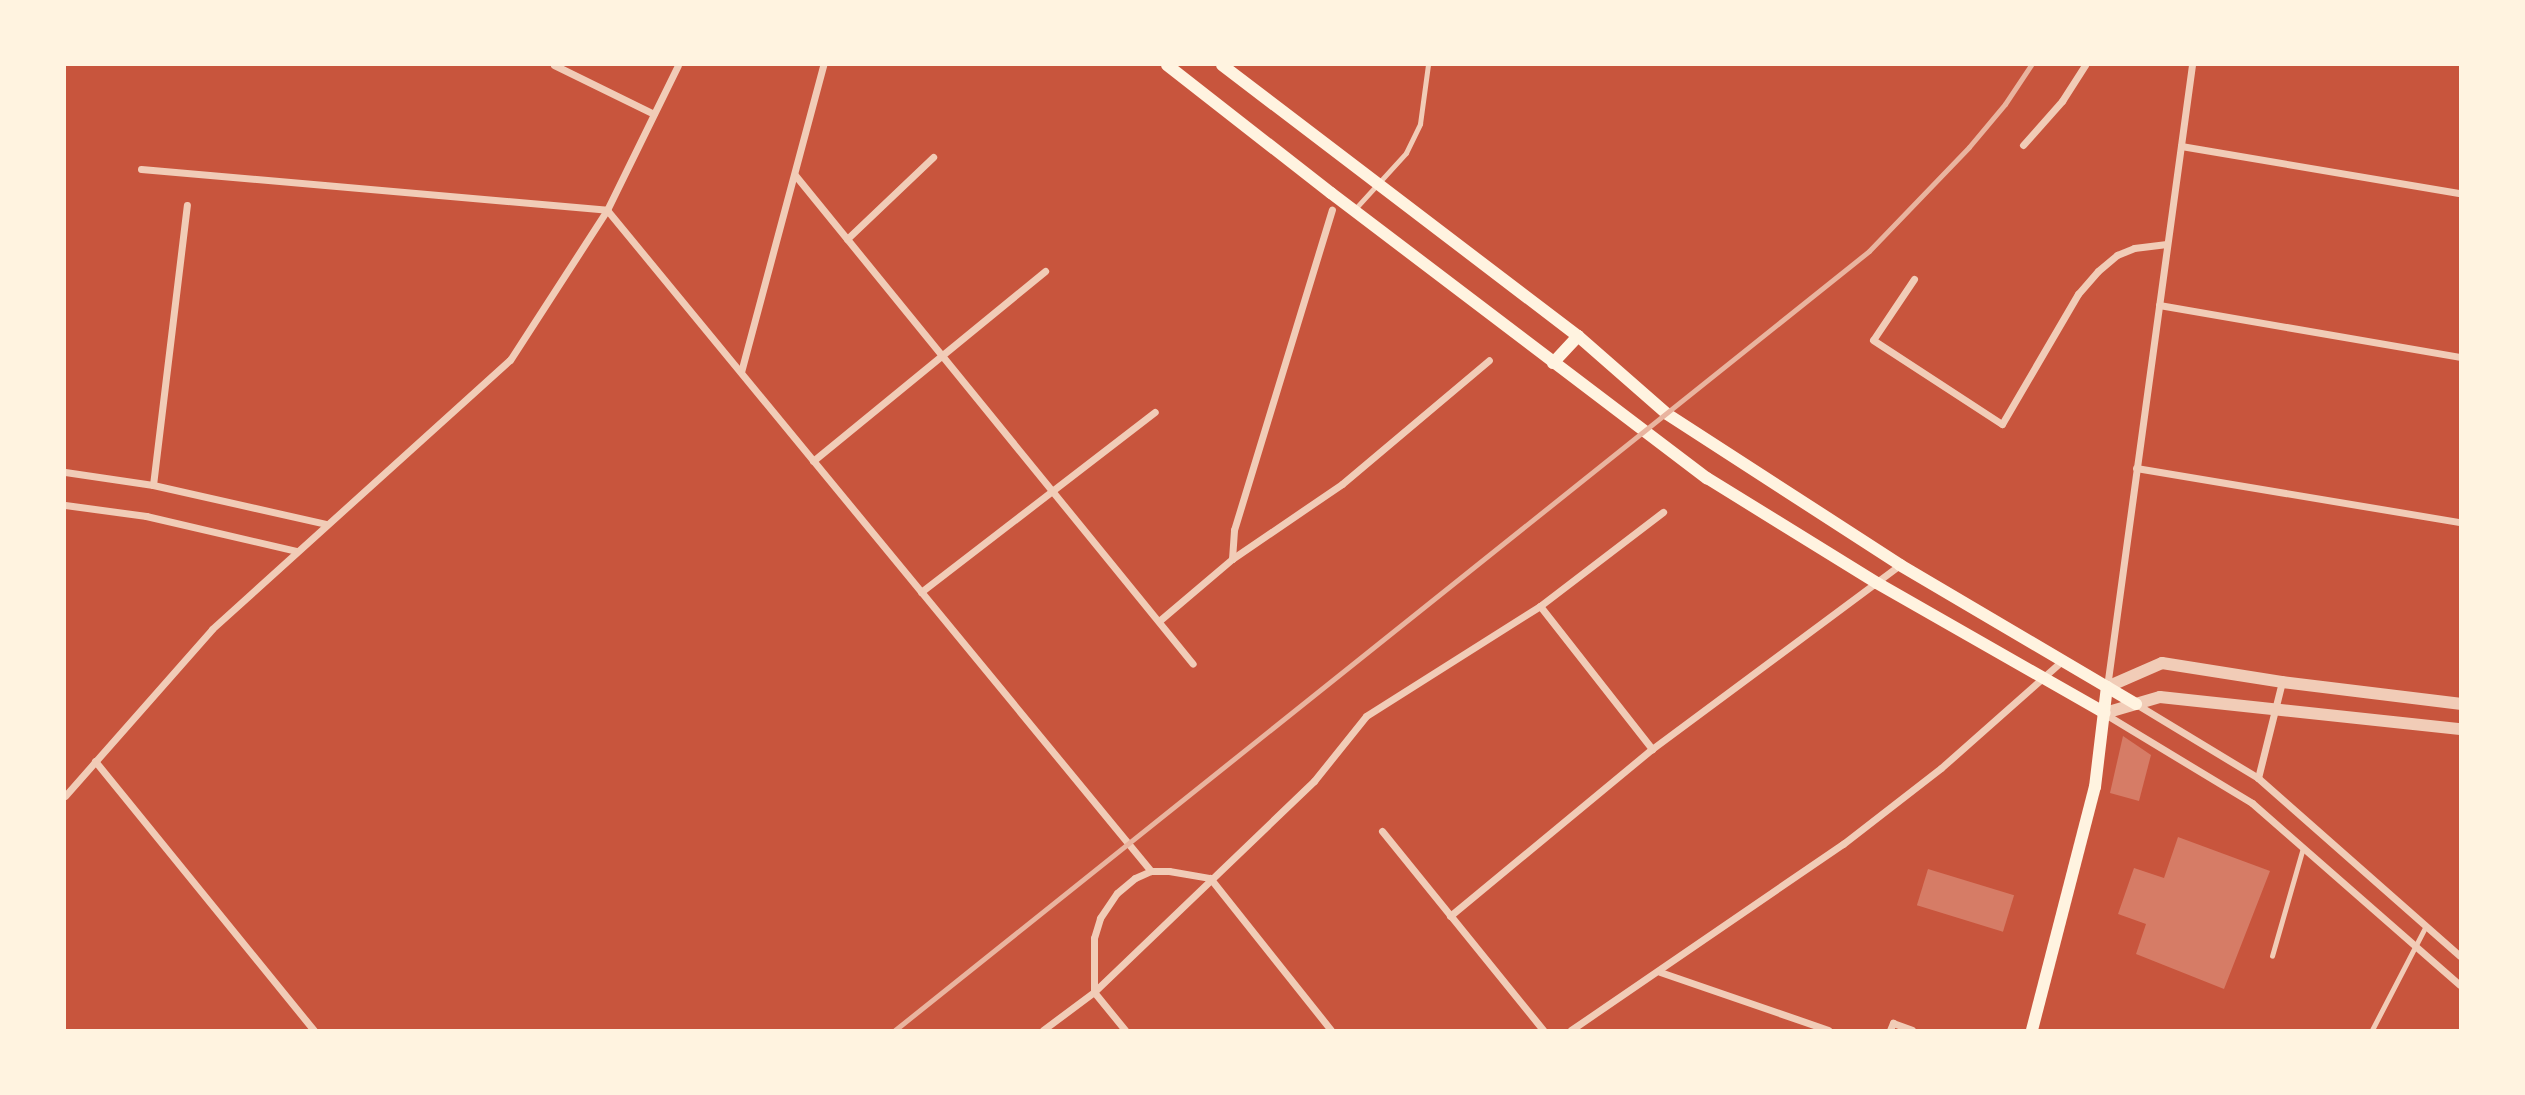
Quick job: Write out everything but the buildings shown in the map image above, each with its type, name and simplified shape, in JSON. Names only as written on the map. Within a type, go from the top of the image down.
[{"type":"main road","points":[[1167,65],[1353,211],[1707,478],[1877,583],[2105,713]]},
{"type":"main road","points":[[1222,65],[1578,336],[1667,414],[1900,565],[2136,704]]},
{"type":"main road","points":[[1553,363],[1578,336]]},
{"type":"main road","points":[[2032,1030],[2087,822],[2107,687]]},
{"type":"street","points":[[554,65],[654,114]]},
{"type":"street","points":[[65,796],[212,629],[510,360],[607,210],[678,65]]},
{"type":"street","points":[[741,372],[823,65]]},
{"type":"street","points":[[2023,145],[2062,101],[2085,65]]},
{"type":"street","points":[[2107,687],[2192,65]]},
{"type":"street","points":[[2181,146],[2460,193]]},
{"type":"street","points":[[847,239],[933,157]]},
{"type":"street","points":[[141,169],[607,210],[1151,872]]},
{"type":"street","points":[[795,175],[1194,664]]},
{"type":"street","points":[[153,485],[187,205]]},
{"type":"street","points":[[1232,559],[1234,530],[1332,210]]},
{"type":"street","points":[[1914,279],[1873,340],[2002,425],[2078,294],[2098,271],[2117,255],[2134,248],[2167,244]]},
{"type":"street","points":[[813,461],[1045,271]]},
{"type":"street","points":[[2159,305],[2460,357]]},
{"type":"street","points":[[1159,621],[1232,559],[1342,484],[1489,360]]},
{"type":"street","points":[[921,592],[1155,412]]},
{"type":"street","points":[[2136,468],[2460,522]]},
{"type":"street","points":[[65,472],[153,485],[326,524]]},
{"type":"street","points":[[65,505],[146,516],[296,551]]},
{"type":"street","points":[[1043,1030],[1094,992],[1314,780],[1366,716],[1540,606],[1663,512]]},
{"type":"street","points":[[1450,916],[1652,749],[1900,565]]},
{"type":"street","points":[[1540,606],[1652,749]]},
{"type":"street","points":[[1571,1030],[1660,972],[1843,844],[1941,768],[2063,660]]},
{"type":"street","points":[[2107,687],[2162,663],[2282,682],[2460,704]]},
{"type":"street","points":[[2258,778],[2282,682]]},
{"type":"street","points":[[2105,713],[2160,696],[2460,729]]},
{"type":"street","points":[[2136,704],[2258,778],[2460,956]]},
{"type":"street","points":[[2105,713],[2234,790],[2460,985]]},
{"type":"street","points":[[95,761],[314,1030]]},
{"type":"street","points":[[1382,831],[1543,1030]]},
{"type":"street","points":[[1125,1030],[1094,992],[1092,954],[1100,918],[1117,893],[1135,878],[1151,872],[1210,878],[1332,1030]]},
{"type":"street","points":[[1660,972],[1828,1030]]},
{"type":"street","points":[[1890,1030],[1893,1023],[1912,1030]]},
{"type":"lane","points":[[1353,211],[1406,153],[1420,124],[1428,65]]},
{"type":"lane","points":[[2272,956],[2303,848]]},
{"type":"lane","points":[[2372,1030],[2426,925]]},
{"type":"railway","points":[[895,1030],[1869,251],[1969,147],[2005,104],[2031,65]]}]
